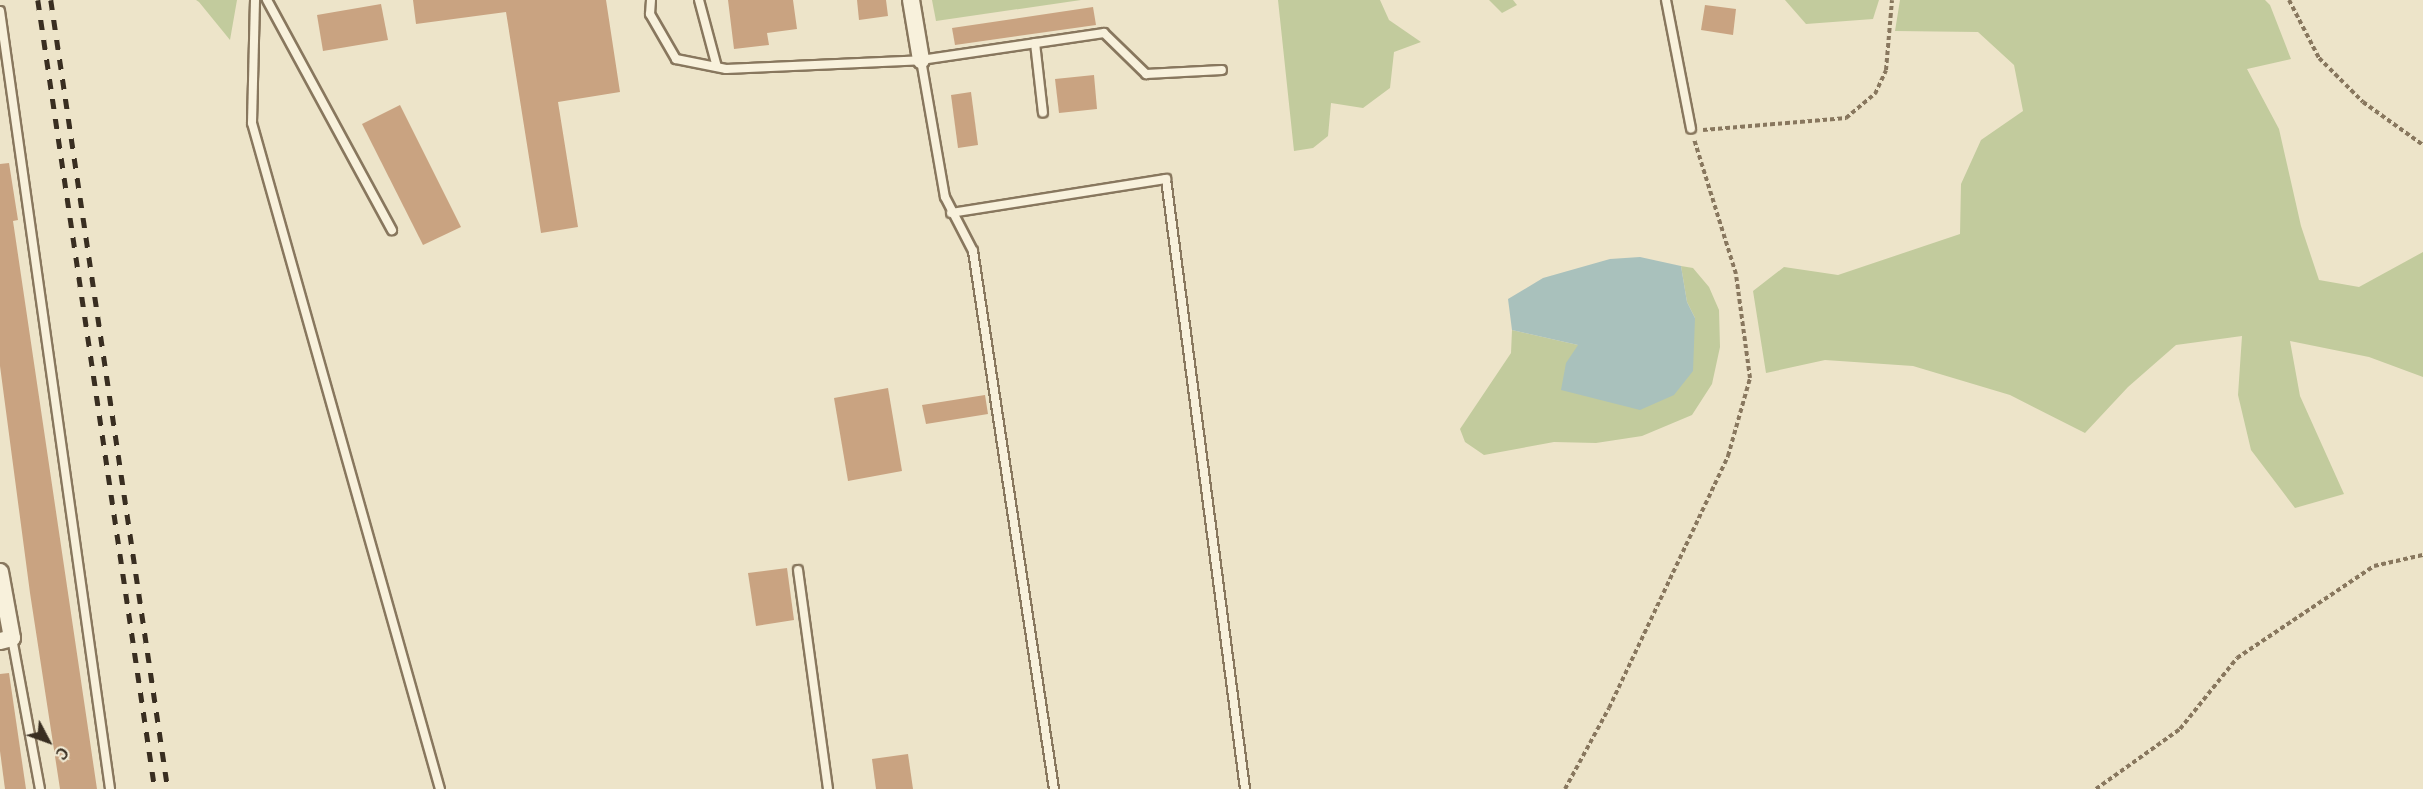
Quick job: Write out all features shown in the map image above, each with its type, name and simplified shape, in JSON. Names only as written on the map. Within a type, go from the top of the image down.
[{"type":"street","points":[[911,0],[921,60]]},
{"type":"street","points":[[0,572],[6,640]]},
{"type":"lane","points":[[255,0],[252,123],[440,789]]},
{"type":"lane","points":[[267,0],[392,230]]},
{"type":"lane","points":[[651,0],[650,14],[676,59],[717,67],[921,60],[1104,33],[1146,74],[1222,70]]},
{"type":"lane","points":[[699,0],[717,67]]},
{"type":"lane","points":[[1666,0],[1691,129]]},
{"type":"lane","points":[[0,11],[110,789]]},
{"type":"lane","points":[[1035,43],[1043,114]]},
{"type":"lane","points":[[921,60],[951,213],[973,251],[1054,789]]},
{"type":"lane","points":[[951,213],[1167,179],[1245,789]]},
{"type":"lane","points":[[798,570],[828,789]]},
{"type":"lane","points":[[6,640],[40,789]]},
{"type":"path","points":[[1565,789],[1609,708],[1728,456],[1750,378],[1736,274],[1691,129],[1846,118],[1875,94],[1886,70],[1892,0]]},
{"type":"path","points":[[2289,0],[2319,58],[2363,102],[2423,145]]},
{"type":"path","points":[[2096,789],[2180,729],[2237,658],[2374,566],[2423,555]]},
{"type":"green space","points":[[196,0],[237,0],[230,40],[199,2]]},
{"type":"green space","points":[[932,0],[1081,0],[936,21]]},
{"type":"green space","points":[[1278,0],[1380,0],[1389,20],[1421,42],[1394,52],[1390,88],[1363,108],[1331,103],[1328,136],[1313,148],[1294,151]]},
{"type":"green space","points":[[1489,0],[1513,0],[1517,5],[1502,13]]},
{"type":"green space","points":[[1785,0],[1879,0],[1873,19],[1806,24]]},
{"type":"green space","points":[[1900,0],[2265,0],[2270,5],[2291,59],[2247,69],[2279,129],[2301,226],[2319,280],[2359,287],[2423,252],[2423,377],[2369,357],[2290,341],[2300,396],[2344,494],[2295,508],[2251,450],[2238,395],[2242,336],[2176,345],[2128,387],[2085,433],[2010,395],[1913,366],[1825,360],[1766,373],[1753,291],[1784,267],[1838,275],[1960,234],[1961,184],[1981,140],[2023,111],[2014,65],[1978,32],[1895,31]]},
{"type":"green space","points":[[1681,266],[1693,268],[1709,287],[1719,310],[1720,347],[1712,384],[1692,415],[1642,436],[1596,443],[1554,442],[1484,455],[1465,442],[1460,429],[1511,353],[1512,330],[1578,345],[1695,318],[1687,302]]},
{"type":"water","points":[[1640,257],[1681,266],[1687,302],[1695,318],[1693,371],[1674,395],[1640,410],[1561,390],[1566,363],[1578,345],[1512,330],[1508,299],[1543,278],[1610,259]]},
{"type":"building","points":[[413,0],[606,0],[620,92],[558,102],[578,227],[541,233],[506,12],[416,24]]},
{"type":"building","points":[[728,0],[793,0],[797,29],[767,33],[769,45],[734,49]]},
{"type":"building","points":[[857,0],[886,0],[888,16],[859,20]]},
{"type":"building","points":[[381,4],[388,40],[323,51],[317,15]]},
{"type":"building","points":[[1705,5],[1736,9],[1733,35],[1701,30]]},
{"type":"building","points":[[1093,7],[1096,25],[955,45],[952,28]]},
{"type":"building","points":[[1094,75],[1097,109],[1059,113],[1055,79]]},
{"type":"building","points":[[971,92],[978,145],[958,148],[951,95]]},
{"type":"building","points":[[400,105],[461,227],[423,245],[362,124]]},
{"type":"building","points":[[9,163],[18,220],[13,221],[97,789],[60,789],[30,593],[0,366],[0,164]]},
{"type":"building","points":[[888,388],[902,471],[848,481],[834,398]]},
{"type":"building","points":[[985,395],[988,414],[926,424],[922,405]]},
{"type":"building","points":[[787,568],[794,620],[756,626],[748,573]]},
{"type":"building","points":[[9,673],[26,789],[5,789],[0,751],[0,674]]},
{"type":"building","points":[[908,754],[913,789],[876,789],[872,759]]},
{"type":"railway","points":[[38,0],[155,789]]},
{"type":"railway","points":[[51,0],[168,789]]}]
